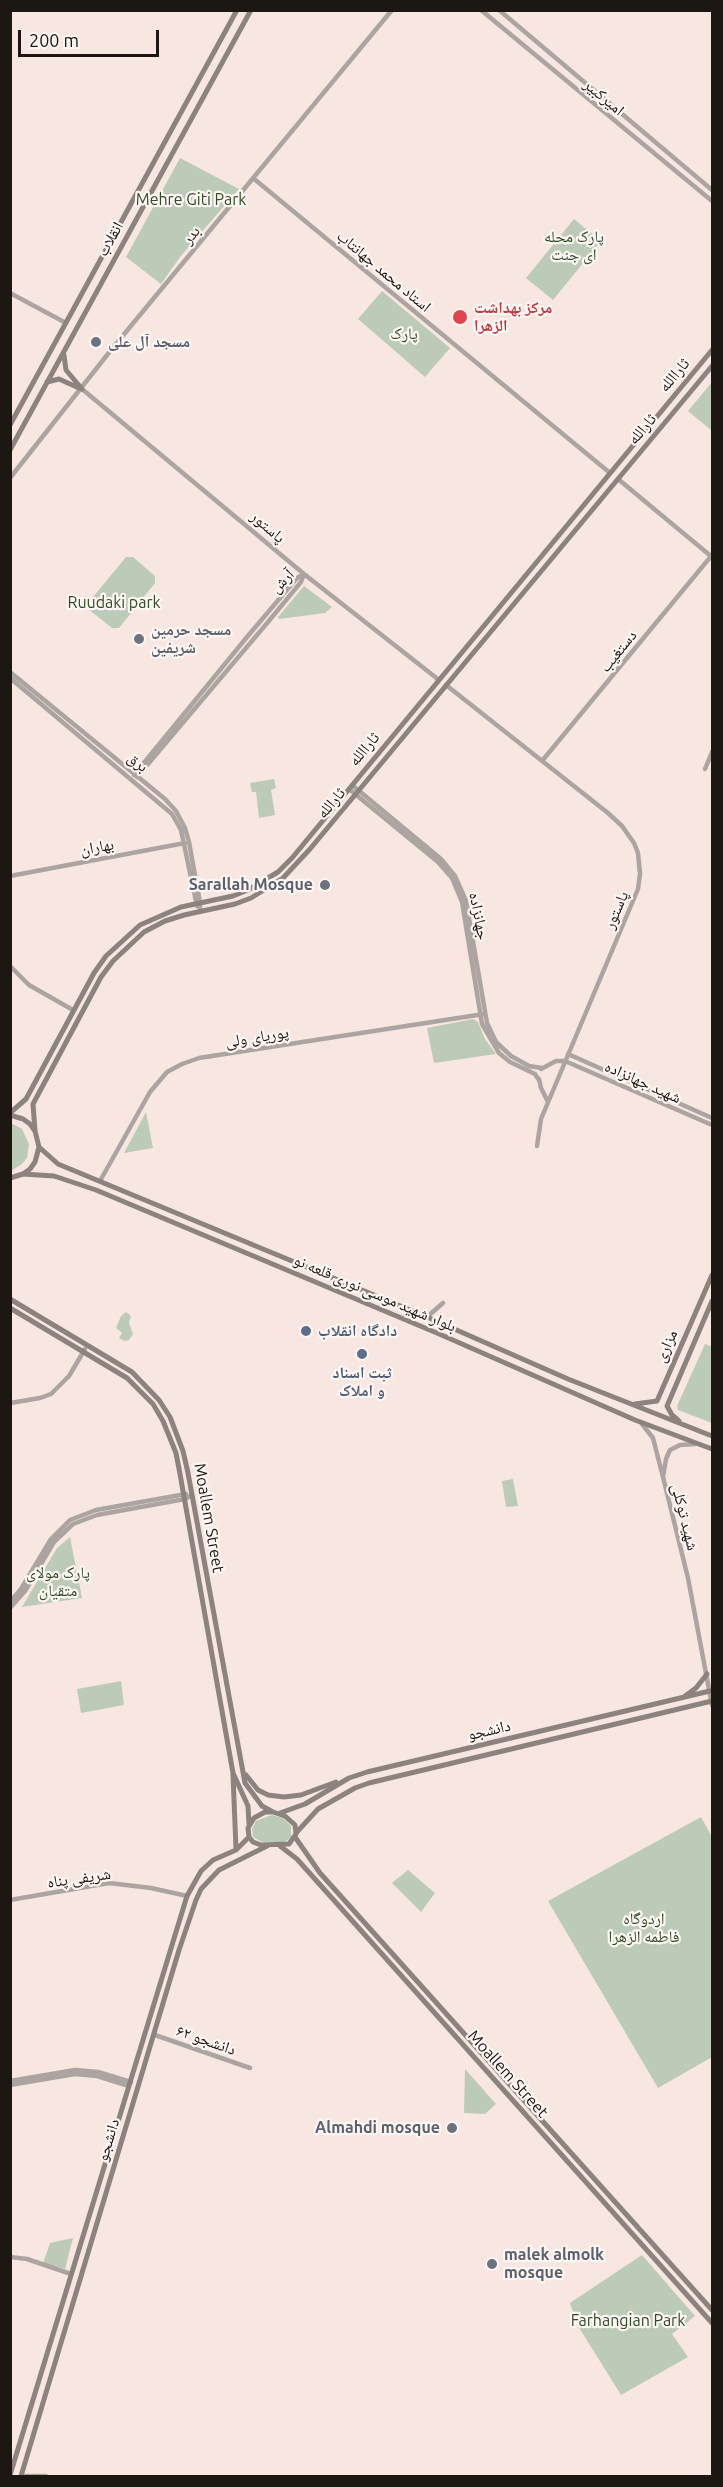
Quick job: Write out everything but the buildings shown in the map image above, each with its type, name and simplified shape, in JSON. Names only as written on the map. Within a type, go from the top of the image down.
[{"type":"main road","name":"انقلاب","points":[[10,425],[237,10]]},
{"type":"main road","name":"انقلاب","points":[[10,450],[250,10]]},
{"type":"main road","points":[[193,90],[204,96]]},
{"type":"main road","name":"ثاراالله","points":[[10,1114],[26,1099],[94,973],[122,939],[140,925],[162,914],[248,890],[278,872],[712,350]]},
{"type":"main road","points":[[64,351],[63,361],[66,370],[82,389]]},
{"type":"main road","name":"ثارالله","points":[[39,1147],[33,1104],[101,978],[128,945],[144,932],[165,921],[251,898],[284,878],[712,366]]},
{"type":"main road","points":[[47,382],[56,379],[63,380],[82,389]]},
{"type":"main road","points":[[610,473],[618,479]]},
{"type":"main road","points":[[439,680],[446,685]]},
{"type":"main road","points":[[73,1010],[81,1014]]},
{"type":"main road","points":[[10,1114],[23,1119],[35,1131]]},
{"type":"main road","points":[[10,1178],[23,1174],[35,1162],[39,1147]]},
{"type":"main road","name":"بلوار شهید موسی نوری قلعه نو","points":[[39,1147],[58,1164],[427,1317],[628,1404],[712,1436]]},
{"type":"main road","points":[[54,1176],[54,1169],[58,1164]]},
{"type":"main road","name":"بلوار شهید موسی نوری قلعه نو","points":[[23,1174],[54,1176],[96,1190],[437,1333],[635,1420],[712,1449]]},
{"type":"main road","name":"مزاری","points":[[657,1401],[712,1275]]},
{"type":"main road","name":"Moallem Street","points":[[10,1299],[132,1372],[159,1400],[177,1434],[192,1495],[245,1782],[251,1794],[262,1806],[273,1812]]},
{"type":"main road","points":[[667,1406],[712,1301]]},
{"type":"main road","name":"Moallem Street","points":[[10,1308],[128,1378],[153,1404],[171,1437],[184,1496],[233,1773],[248,1806],[249,1824]]},
{"type":"main road","points":[[628,1404],[657,1401],[667,1406],[672,1415],[682,1424]]},
{"type":"main road","points":[[683,1698],[696,1688],[707,1674]]},
{"type":"main road","name":"دانشجو","points":[[280,1813],[312,1800],[349,1778],[710,1691]]},
{"type":"main road","name":"دانشجو","points":[[295,1835],[318,1809],[355,1788],[387,1777],[712,1702]]},
{"type":"main road","points":[[242,1770],[258,1790],[268,1795],[284,1797],[302,1795],[349,1778]]},
{"type":"main road","points":[[233,1773],[236,1850]]},
{"type":"main road","points":[[312,1800],[318,1809]]},
{"type":"main road","points":[[280,1813],[294,1823],[295,1835],[289,1844],[267,1846],[257,1844],[249,1837],[249,1824],[259,1814],[280,1813]]},
{"type":"main road","name":"Moallem Street","points":[[295,1835],[320,1873],[712,2310]]},
{"type":"main road","name":"دانشجو","points":[[11,2474],[187,1896],[201,1870],[213,1860],[236,1850],[249,1837]]},
{"type":"main road","name":"دانشجو","points":[[21,2476],[179,1950],[201,1888],[219,1870],[267,1846]]},
{"type":"main road","name":"Moallem Street","points":[[280,1846],[297,1859],[712,2324]]},
{"type":"main road","points":[[314,1878],[320,1873]]},
{"type":"main road","points":[[171,1949],[179,1950]]},
{"type":"main road","points":[[444,2023],[450,2018]]},
{"type":"main road","points":[[55,2327],[61,2331],[67,2328]]},
{"type":"main road","points":[[52,2339],[58,2337],[62,2343]]},
{"type":"main road","points":[[12,2466],[23,2469]]},
{"type":"main road","points":[[11,2474],[21,2476]]},
{"type":"street","name":"بدر","points":[[10,478],[111,350],[392,10]]},
{"type":"street","name":"امیرکبیر","points":[[481,10],[712,201]]},
{"type":"street","name":"امیرکبیر","points":[[499,10],[712,190]]},
{"type":"street","points":[[585,97],[591,90]]},
{"type":"street","name":"استاد محمد جهانتاب","points":[[254,178],[610,473]]},
{"type":"street","points":[[10,293],[66,323]]},
{"type":"street","name":"پاستور","points":[[82,389],[304,574],[439,680]]},
{"type":"street","points":[[618,479],[712,556]]},
{"type":"street","name":"دستغیب","points":[[542,761],[712,556]]},
{"type":"street","name":"آرش","points":[[135,777],[205,694],[247,637],[297,578],[304,574]]},
{"type":"street","name":"برق","points":[[10,672],[135,777],[172,814],[187,843],[200,911]]},
{"type":"street","name":"برق","points":[[10,678],[40,699]]},
{"type":"street","name":"پاستور","points":[[446,685],[622,826],[638,853],[640,874],[638,889],[541,1119],[537,1146]]},
{"type":"street","points":[[705,769],[712,752]]},
{"type":"street","name":"جهانزاده","points":[[350,787],[448,866],[460,884],[466,901],[486,1033],[499,1053],[510,1062],[535,1074],[540,1080]]},
{"type":"street","name":"بهاران","points":[[10,876],[187,843]]},
{"type":"street","points":[[10,966],[29,985],[73,1010]]},
{"type":"street","name":"جهانزاده","points":[[482,1015],[496,1042],[504,1050],[517,1060],[542,1068]]},
{"type":"street","name":"پوریای ولی","points":[[100,1181],[150,1092],[166,1072],[182,1064],[199,1058],[482,1015]]},
{"type":"street","name":"شهید جهانزاده","points":[[568,1054],[712,1118]]},
{"type":"street","points":[[548,1102],[538,1074],[542,1068],[556,1061],[565,1061]]},
{"type":"street","name":"شهید جهانزاده","points":[[565,1061],[712,1125]]},
{"type":"street","points":[[693,1117],[696,1111]]},
{"type":"street","points":[[427,1317],[443,1303]]},
{"type":"street","points":[[10,1404],[51,1394],[69,1376],[87,1344]]},
{"type":"street","name":"شهید توکلی","points":[[635,1420],[650,1432],[663,1477],[688,1578],[712,1702]]},
{"type":"street","points":[[663,1477],[670,1450],[690,1443],[703,1445]]},
{"type":"street","points":[[10,1602],[21,1589],[51,1539],[61,1527],[82,1514],[192,1495]]},
{"type":"street","points":[[10,1608],[25,1591],[54,1542],[64,1531],[84,1518],[184,1496]]},
{"type":"street","name":"شریفی پناه","points":[[10,1900],[109,1883],[187,1896]]},
{"type":"street","name":"دانشجو ۶۲","points":[[155,2035],[250,2068]]},
{"type":"street","points":[[10,2081],[75,2070],[98,2072],[122,2082]]},
{"type":"street","points":[[10,2085],[75,2074],[97,2076],[130,2084]]},
{"type":"street","points":[[10,2257],[27,2259],[71,2274]]},
{"type":"street","points":[[23,2469],[37,2475]]},
{"type":"street","points":[[21,2476],[46,2476]]},
{"type":"green space","name":"Mehre Giti Park","points":[[180,158],[239,189],[180,257],[161,284],[126,257]]},
{"type":"green space","name":"پارک محله ای جنت","points":[[574,219],[601,241],[553,300],[526,278]]},
{"type":"green space","name":"پارک","points":[[382,291],[450,348],[425,377],[358,319]]},
{"type":"green space","points":[[712,382],[712,428],[711,430],[688,411]]},
{"type":"green space","name":"Ruudaki park","points":[[126,557],[133,557],[155,576],[155,583],[119,628],[112,628],[88,609],[88,603]]},
{"type":"green space","points":[[304,586],[332,607],[325,613],[279,619],[278,617]]},
{"type":"green space","points":[[274,779],[276,788],[271,790],[275,815],[259,818],[256,792],[252,792],[250,783]]},
{"type":"green space","points":[[473,1019],[478,1022],[485,1039],[496,1054],[434,1063],[427,1028]]},
{"type":"green space","points":[[146,1112],[153,1148],[124,1153]]},
{"type":"green space","points":[[11,1123],[22,1129],[29,1144],[27,1158],[11,1171]]},
{"type":"green space","points":[[126,1312],[131,1316],[129,1323],[133,1334],[129,1340],[125,1341],[119,1338],[122,1333],[116,1328],[121,1316]]},
{"type":"green space","points":[[712,1343],[712,1423],[678,1410],[677,1406],[705,1344],[711,1346]]},
{"type":"green space","points":[[513,1479],[518,1506],[506,1507],[502,1481]]},
{"type":"green space","name":"پارک مولای متقیان","points":[[70,1537],[82,1598],[22,1607],[57,1548]]},
{"type":"green space","points":[[121,1681],[124,1705],[81,1713],[77,1689]]},
{"type":"green space","points":[[272,1815],[283,1818],[291,1826],[291,1837],[284,1843],[262,1842],[253,1837],[252,1829],[256,1821]]},
{"type":"green space","name":"اردوگاه فاطمه الزهرا","points":[[701,1817],[712,1837],[712,2057],[658,2088],[548,1901]]},
{"type":"green space","points":[[408,1870],[435,1893],[421,1912],[392,1883]]},
{"type":"green space","points":[[465,2069],[496,2104],[485,2114],[464,2113]]},
{"type":"green space","points":[[73,2238],[65,2269],[43,2263],[50,2243]]},
{"type":"green space","name":"Farhangian Park","points":[[642,2255],[695,2316],[672,2334],[688,2357],[621,2395],[578,2326],[570,2303]]},
{"type":"place","name":"مرکز بهداشت الزهرا","points":[[460,317]]},
{"type":"place","name":"مسجد آل علی","points":[[96,342]]},
{"type":"place","name":"مسجد حرمین شریفین","points":[[139,639]]},
{"type":"place","name":"Sarallah Mosque","points":[[325,885]]},
{"type":"place","name":"دادگاه انقلاب","points":[[306,1331]]},
{"type":"place","name":"ثبت اسناد و املاک","points":[[362,1354]]},
{"type":"place","name":"Almahdi mosque","points":[[452,2128]]},
{"type":"place","name":"malek almolk mosque","points":[[492,2264]]}]
